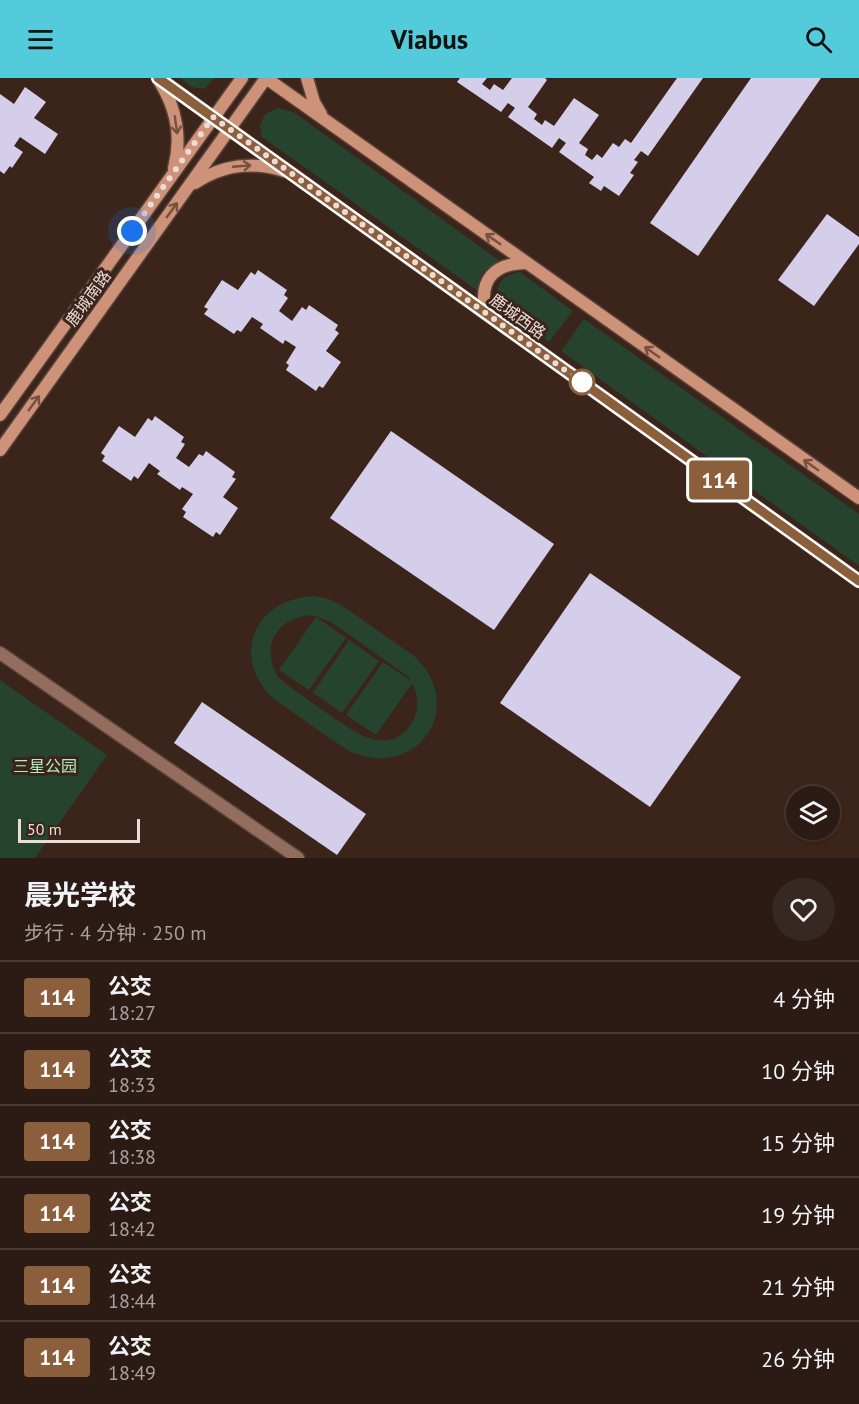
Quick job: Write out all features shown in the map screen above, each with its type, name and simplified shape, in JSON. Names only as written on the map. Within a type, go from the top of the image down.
[{"type":"street","name":"鹿城西路","points":[[158,78],[859,581]]},
{"type":"street","points":[[158,78],[170,101],[177,125],[178,142],[172,176]]},
{"type":"street","name":"鹿城南路","points":[[0,415],[242,78]]},
{"type":"street","points":[[266,78],[859,498]]},
{"type":"street","name":"鹿城南路","points":[[0,450],[266,78]]},
{"type":"street","points":[[307,78],[314,102],[322,118]]},
{"type":"street","points":[[189,187],[205,176],[243,165],[282,170],[299,179]]},
{"type":"street","points":[[486,314],[485,293],[492,274],[512,263],[527,263]]},
{"type":"street","points":[[0,653],[298,858]]},
{"type":"green space","points":[[180,78],[215,78],[204,89],[192,87]]},
{"type":"green space","points":[[278,108],[295,113],[500,261],[484,272],[478,291],[262,137],[260,125],[265,114]]},
{"type":"green space","points":[[520,272],[573,311],[549,342],[497,304],[499,286],[503,279]]},
{"type":"green space","points":[[584,319],[859,514],[859,566],[561,351]]},
{"type":"green space","points":[[314,596],[329,599],[413,655],[429,675],[436,696],[435,716],[427,734],[413,748],[394,757],[372,758],[347,750],[275,700],[261,684],[253,667],[251,650],[254,634],[263,619],[276,608],[293,600]],"holes":[[[312,615],[331,622],[409,677],[411,681],[383,662],[346,715],[376,735],[412,683],[417,698],[417,708],[412,723],[402,734],[391,740],[368,738],[324,711],[279,678],[273,667],[271,645],[280,628],[289,621]]]},
{"type":"green space","points":[[316,617],[346,638],[309,690],[279,670]]},
{"type":"green space","points":[[349,640],[379,661],[342,713],[313,693]]},
{"type":"green space","name":"三星公园","points":[[0,680],[107,755],[35,858],[0,858]]},
{"type":"building","points":[[460,78],[487,78],[482,84],[490,90],[494,84],[503,90],[512,78],[545,78],[547,80],[528,107],[537,114],[534,119],[542,125],[545,120],[554,126],[574,98],[599,115],[579,143],[588,149],[585,155],[592,160],[597,154],[602,158],[613,143],[619,147],[625,139],[631,143],[677,78],[703,78],[648,156],[641,151],[634,160],[638,162],[630,173],[634,175],[619,196],[604,186],[601,191],[589,183],[594,177],[559,152],[566,143],[559,138],[552,148],[508,117],[515,108],[508,103],[501,112],[457,82]]},
{"type":"building","points":[[751,78],[821,78],[698,256],[650,223]]},
{"type":"building","points":[[25,87],[46,102],[34,118],[58,134],[45,154],[20,137],[14,146],[23,152],[12,168],[10,166],[4,174],[0,171],[0,94],[14,104]]},
{"type":"building","points":[[827,214],[859,237],[859,244],[814,306],[778,280]]},
{"type":"building","points":[[258,270],[287,290],[284,295],[288,298],[279,311],[292,321],[302,307],[306,310],[309,305],[338,325],[335,330],[339,333],[326,351],[341,362],[323,388],[319,386],[316,391],[286,370],[289,365],[286,363],[296,347],[285,340],[283,344],[260,328],[263,324],[252,317],[241,332],[237,330],[234,334],[204,314],[208,309],[204,307],[222,280],[238,290],[251,272],[255,275]]},
{"type":"building","points":[[155,416],[184,437],[181,442],[185,444],[176,458],[189,467],[199,454],[203,456],[206,451],[235,472],[232,477],[236,479],[223,497],[238,508],[220,535],[216,532],[213,537],[183,517],[186,512],[182,509],[193,494],[182,487],[180,490],[157,474],[160,471],[149,463],[138,479],[134,476],[131,481],[102,461],[105,456],[101,453],[119,426],[135,437],[148,418],[152,421]]},
{"type":"building","points":[[391,431],[554,544],[494,630],[330,518]]},
{"type":"building","points":[[590,573],[741,677],[650,807],[500,703]]},
{"type":"building","points":[[202,702],[366,814],[337,855],[174,743]]},
{"type":"bus line","name":"114","points":[[158,78],[859,581]]},
{"type":"route","points":[[132,231],[213,117],[587,386],[582,382]]}]
